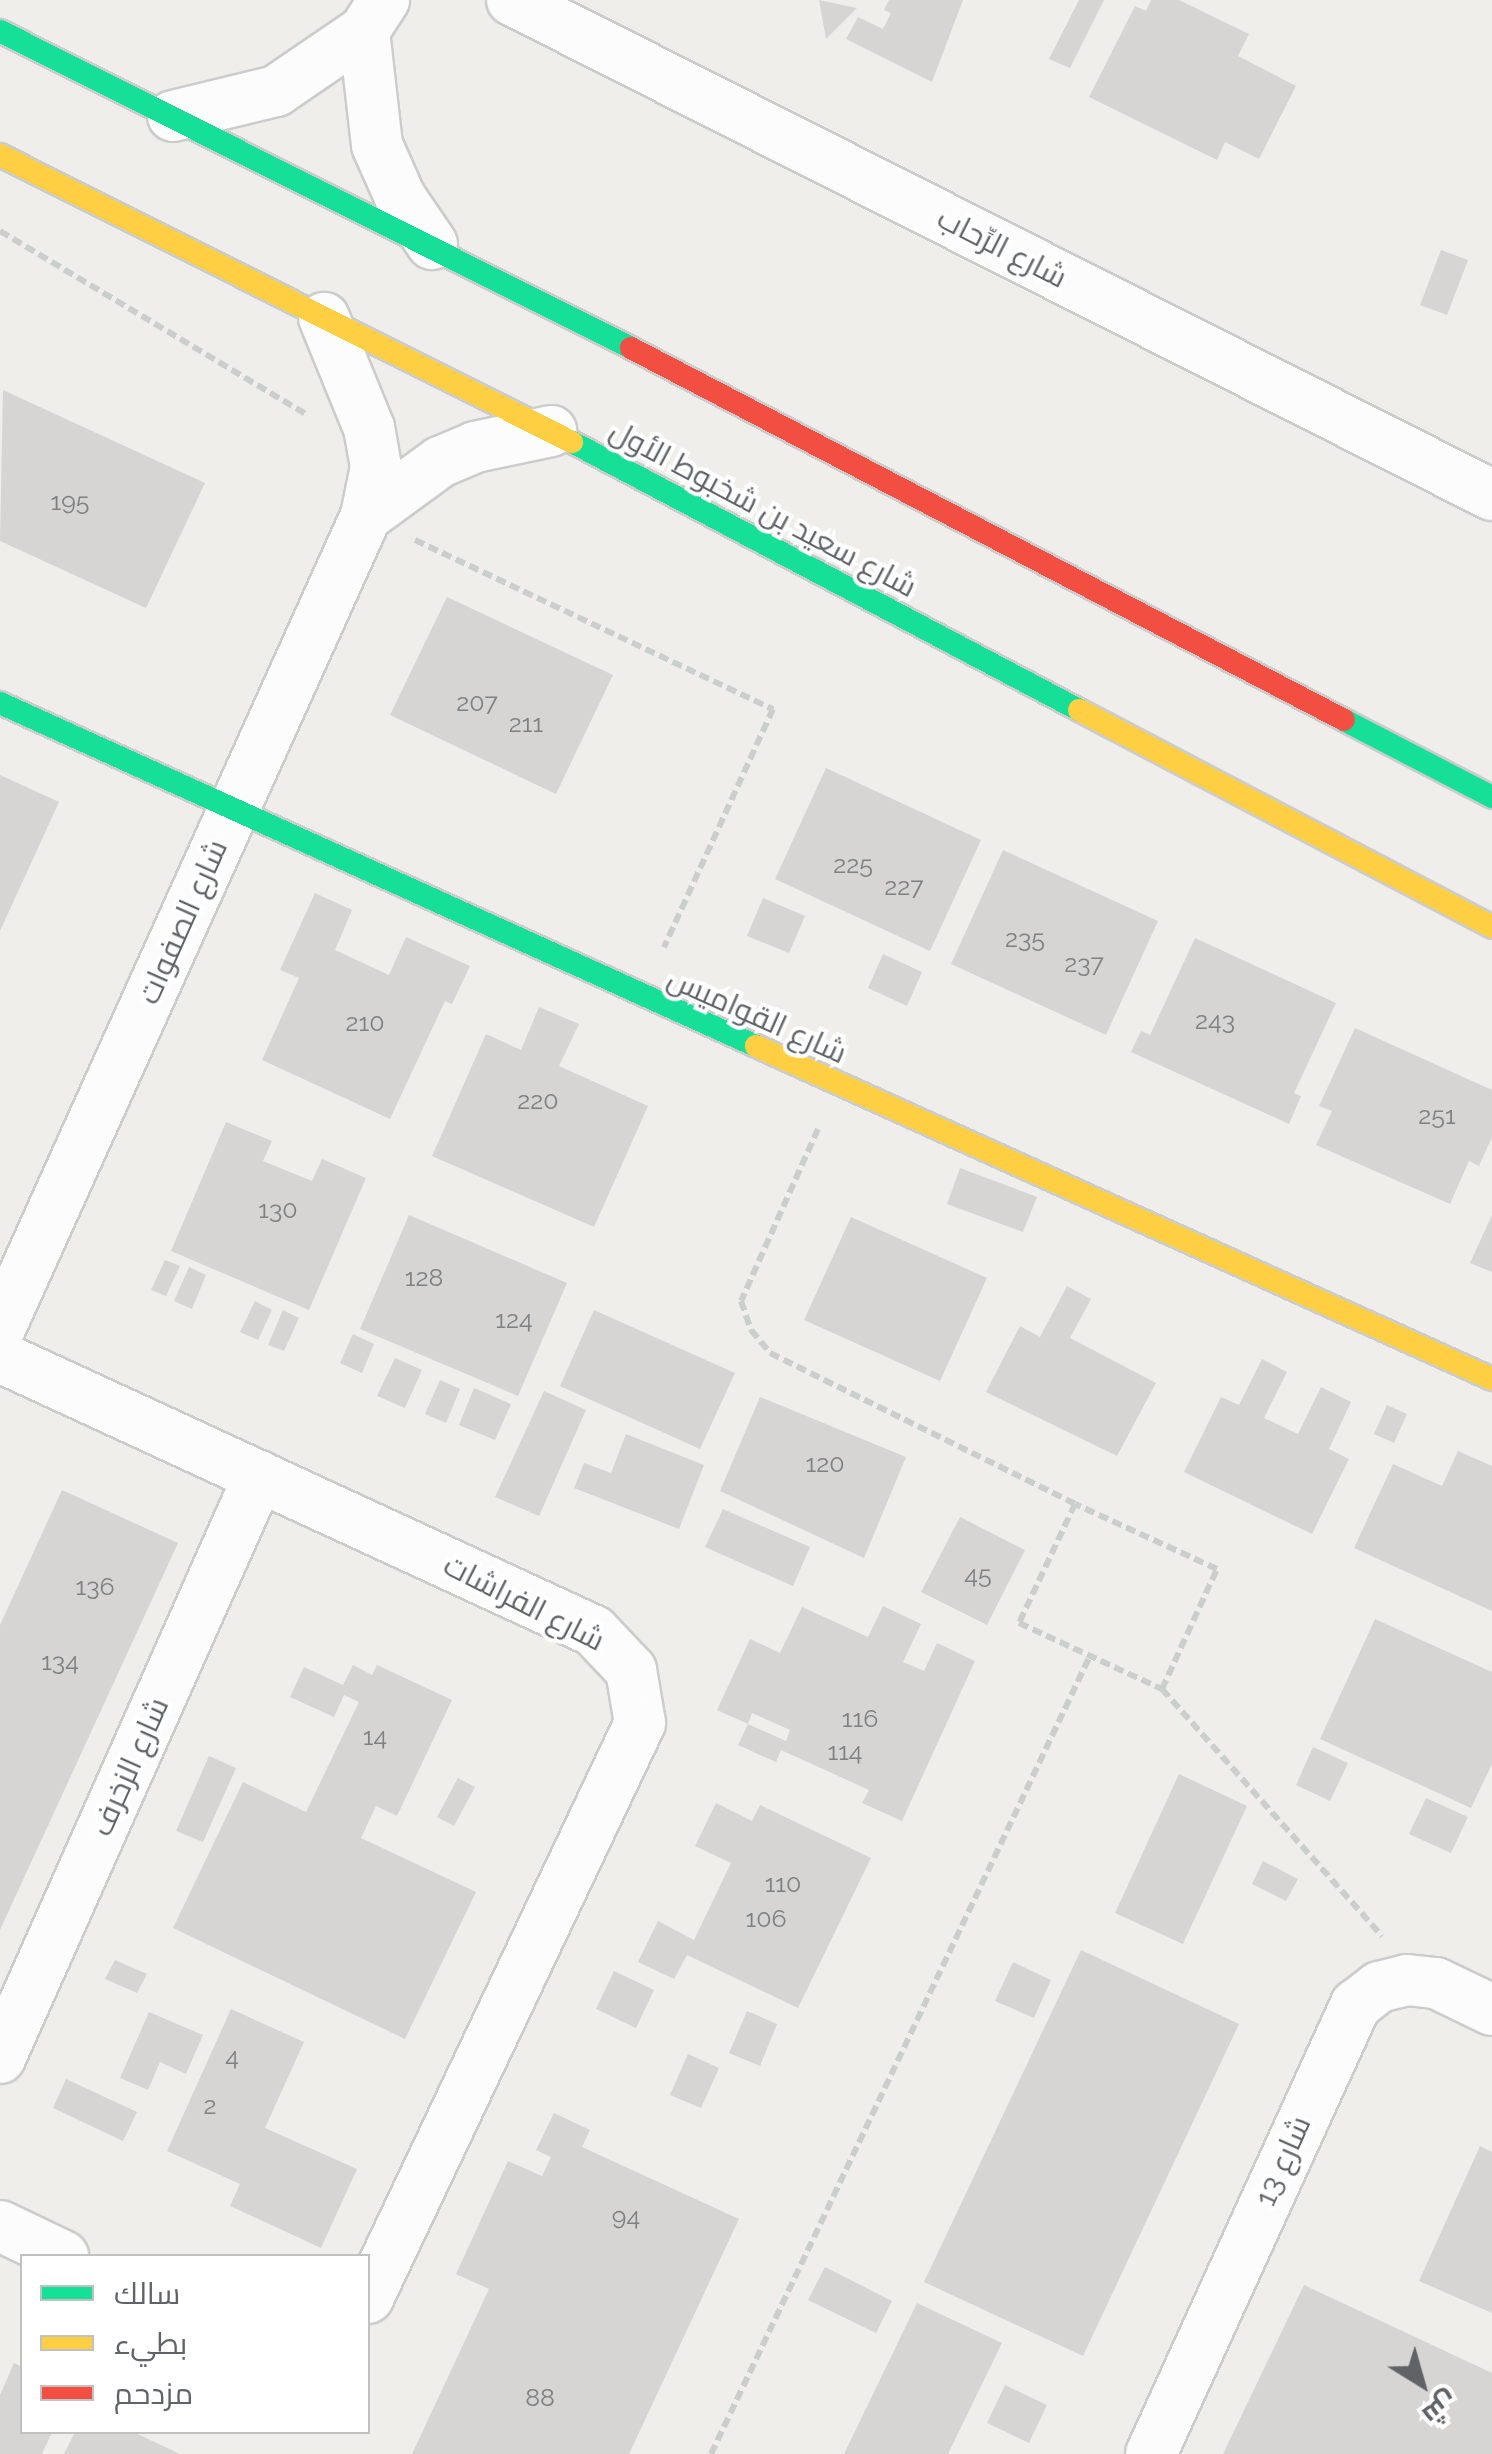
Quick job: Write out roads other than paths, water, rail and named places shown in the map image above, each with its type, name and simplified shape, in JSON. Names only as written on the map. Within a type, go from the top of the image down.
[{"type":"main road","points":[[0,31],[432,244],[1492,797]]},
{"type":"main road","name":"شارع سعيد بن شخبوط الأول","points":[[0,155],[551,431],[1492,928]]},
{"type":"main road","name":"شارع القواميس","points":[[0,703],[1492,1379]]},
{"type":"street","name":"شارع الرِّحاب","points":[[512,0],[1492,496]]},
{"type":"street","points":[[173,116],[276,91],[374,16]]},
{"type":"street","points":[[374,16],[377,145],[400,197],[432,244]]},
{"type":"street","name":"شارع الصفوات","points":[[0,1328],[366,516],[376,467],[370,428],[324,318]]},
{"type":"street","name":"شارع الصفوات","points":[[366,516],[440,462],[475,447],[551,431]]},
{"type":"street","name":"شارع الفراشات","points":[[0,1358],[594,1631],[630,1670],[639,1696],[640,1723],[370,2294]]},
{"type":"street","name":"شارع الزخرف","points":[[0,2058],[260,1476]]},
{"type":"street","name":"شارع 13","points":[[1151,2454],[1356,2005],[1379,1987],[1407,1980],[1436,1983],[1492,2010]]},
{"type":"street","points":[[0,2226],[59,2254]]}]
